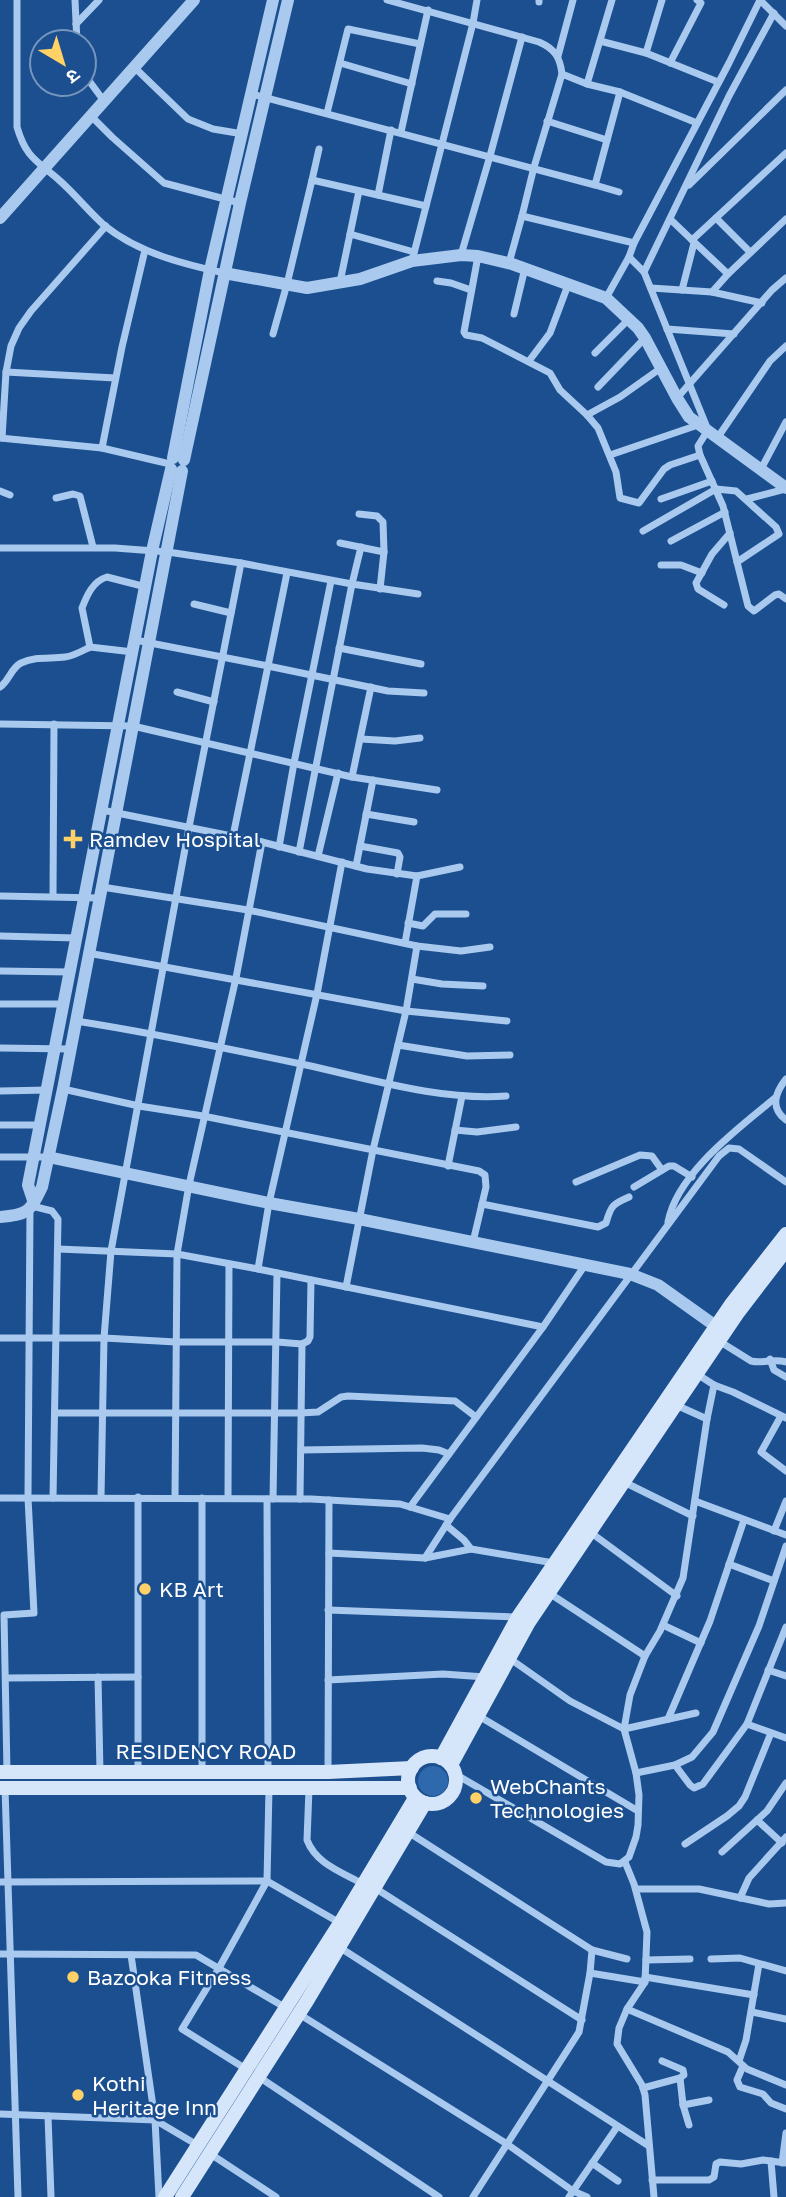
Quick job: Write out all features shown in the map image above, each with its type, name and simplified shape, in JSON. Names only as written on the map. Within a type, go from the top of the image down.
[{"type":"main road","points":[[449,1766],[528,1622],[697,1374],[732,1303],[786,1234]]},
{"type":"main road","points":[[416,1796],[433,1804],[448,1798],[456,1784],[449,1766],[485,1676],[518,1616],[718,1334],[786,1250]]},
{"type":"main road","points":[[165,2197],[204,2149],[253,2073],[292,2011],[340,1923],[408,1832],[416,1796],[409,1774],[412,1768],[425,1758],[449,1766]]},
{"type":"main road","name":"RESIDENCY ROAD","points":[[4,1772],[328,1772],[412,1768]]},
{"type":"main road","name":"RESIDENCY ROAD","points":[[3,1788],[309,1789],[416,1796]]},
{"type":"main road","points":[[292,2011],[339,1947],[416,1796]]},
{"type":"main road","points":[[182,2197],[204,2149]]},
{"type":"street","points":[[17,0],[17,127],[23,146],[38,165],[59,180],[106,226],[145,250],[210,270],[307,288],[360,278],[413,256]]},
{"type":"street","points":[[75,0],[76,28]]},
{"type":"street","points":[[76,25],[99,0]]},
{"type":"street","points":[[0,218],[194,0]]},
{"type":"street","points":[[0,1217],[18,1216],[31,1205],[42,1187],[168,552],[176,464],[210,270],[273,0]]},
{"type":"street","points":[[4,1772],[6,1678],[2,1615],[34,1613],[28,1498],[31,1205],[28,1185],[152,551],[224,273],[288,0]]},
{"type":"street","points":[[387,0],[522,37],[552,48],[558,56],[562,74],[509,263]]},
{"type":"street","points":[[413,256],[477,0]]},
{"type":"street","points":[[558,56],[573,0]]},
{"type":"street","points":[[587,84],[612,0]]},
{"type":"street","points":[[646,53],[663,0]]},
{"type":"street","points":[[606,298],[760,0],[786,26]]},
{"type":"street","points":[[670,64],[700,1]]},
{"type":"street","points":[[401,132],[428,10]]},
{"type":"street","points":[[644,272],[729,96],[777,16],[786,11]]},
{"type":"street","points":[[327,113],[348,30],[420,44]]},
{"type":"street","points":[[461,255],[491,156],[522,37]]},
{"type":"street","points":[[264,40],[278,43]]},
{"type":"street","points":[[600,41],[646,53],[718,82]]},
{"type":"street","points":[[340,63],[412,84]]},
{"type":"street","points":[[134,67],[188,119],[213,129],[255,136]]},
{"type":"street","points":[[562,74],[587,84],[620,92],[697,123]]},
{"type":"street","points":[[683,190],[786,90]]},
{"type":"street","points":[[595,185],[620,92]]},
{"type":"street","points":[[98,94],[104,101]]},
{"type":"street","points":[[252,94],[534,167],[619,192]]},
{"type":"street","points":[[91,116],[164,183],[240,203]]},
{"type":"street","points":[[547,121],[607,140]]},
{"type":"street","points":[[378,195],[391,130]]},
{"type":"street","points":[[273,334],[319,149]]},
{"type":"street","points":[[682,290],[693,242],[786,153]]},
{"type":"street","points":[[312,180],[426,206]]},
{"type":"street","points":[[341,282],[359,191]]},
{"type":"street","points":[[522,216],[634,243]]},
{"type":"street","points":[[716,218],[750,252]]},
{"type":"street","points":[[670,219],[727,274]]},
{"type":"street","points":[[712,292],[727,274],[786,219]]},
{"type":"street","points":[[106,226],[19,328],[11,346],[6,372],[1,438],[102,447],[176,464]]},
{"type":"street","points":[[350,234],[413,256],[478,256],[509,263],[606,298],[645,338],[689,416],[786,488]]},
{"type":"street","points":[[102,447],[145,250]]},
{"type":"street","points":[[478,256],[464,332],[466,335],[482,338],[546,370],[560,390],[598,429],[616,472],[620,498],[639,503],[664,469],[700,455]]},
{"type":"street","points":[[629,257],[644,272],[708,431]]},
{"type":"street","points":[[514,314],[524,268]]},
{"type":"street","points":[[677,398],[786,278]]},
{"type":"street","points":[[437,281],[471,290]]},
{"type":"street","points":[[529,361],[555,325],[568,285]]},
{"type":"street","points":[[651,288],[712,292],[762,303]]},
{"type":"street","points":[[595,353],[629,319]]},
{"type":"street","points":[[667,329],[734,334]]},
{"type":"street","points":[[597,387],[645,338]]},
{"type":"street","points":[[786,346],[699,441],[700,455],[725,512],[748,606],[757,611],[775,595],[786,598]]},
{"type":"street","points":[[587,415],[620,397],[661,368]]},
{"type":"street","points":[[6,372],[116,378]]},
{"type":"street","points":[[761,468],[786,422]]},
{"type":"street","points":[[610,455],[708,431]]},
{"type":"street","points":[[661,499],[712,481]]},
{"type":"street","points":[[747,499],[786,488]]},
{"type":"street","points":[[643,531],[716,489],[736,491],[776,527],[779,534],[737,562]]},
{"type":"street","points":[[0,491],[10,495]]},
{"type":"street","points":[[56,498],[73,494],[80,496],[93,547]]},
{"type":"street","points":[[671,541],[725,512]]},
{"type":"street","points":[[359,514],[377,516],[383,522],[384,552],[380,589]]},
{"type":"street","points":[[724,605],[698,589],[696,583],[712,554],[730,533]]},
{"type":"street","points":[[340,543],[384,552]]},
{"type":"street","points":[[0,548],[93,547],[168,552],[418,594]]},
{"type":"street","points":[[299,852],[361,547]]},
{"type":"street","points":[[101,1497],[104,1338],[111,1251],[150,1033],[241,563]]},
{"type":"street","points":[[661,565],[681,565],[702,573]]},
{"type":"street","points":[[233,836],[287,573]]},
{"type":"street","points":[[90,647],[82,608],[98,581],[107,578],[146,587]]},
{"type":"street","points":[[279,847],[331,581]]},
{"type":"street","points":[[194,604],[231,613]]},
{"type":"street","points":[[0,687],[21,663],[40,658],[69,657],[90,647],[150,643],[333,681],[388,691],[424,693]]},
{"type":"street","points":[[339,648],[421,664]]},
{"type":"street","points":[[352,776],[371,687]]},
{"type":"street","points":[[177,692],[214,702]]},
{"type":"street","points":[[0,724],[133,726],[352,776],[437,790]]},
{"type":"street","points":[[53,896],[54,724]]},
{"type":"street","points":[[361,739],[395,741],[420,738]]},
{"type":"street","points":[[318,856],[338,773]]},
{"type":"street","points":[[356,866],[373,780]]},
{"type":"street","points":[[102,810],[262,842],[397,874],[417,876],[460,867]]},
{"type":"street","points":[[366,814],[414,822]]},
{"type":"street","points":[[175,1498],[177,1254],[203,1116],[236,978],[262,842]]},
{"type":"street","points":[[360,846],[397,853],[400,857],[397,874]]},
{"type":"street","points":[[258,1269],[269,1203],[317,995],[342,862]]},
{"type":"street","points":[[405,943],[417,876]]},
{"type":"street","points":[[0,896],[84,898],[101,892],[248,910],[417,946],[461,951],[490,947]]},
{"type":"street","points":[[408,923],[424,926],[435,914],[466,914]]},
{"type":"street","points":[[0,936],[76,938]]},
{"type":"street","points":[[346,1287],[373,1150],[406,1011],[417,946]]},
{"type":"street","points":[[88,953],[406,1011],[507,1021]]},
{"type":"street","points":[[0,971],[70,972]]},
{"type":"street","points":[[412,979],[483,986]]},
{"type":"street","points":[[0,1004],[62,1004]]},
{"type":"street","points":[[76,1021],[150,1033],[388,1084],[462,1096],[506,1096]]},
{"type":"street","points":[[398,1045],[467,1056],[510,1055]]},
{"type":"street","points":[[0,1048],[70,1049]]},
{"type":"street","points":[[668,1224],[672,1205],[692,1177],[716,1148],[775,1098],[786,1079]]},
{"type":"street","points":[[63,1089],[479,1171],[485,1175],[486,1186],[473,1242]]},
{"type":"street","points":[[0,1091],[48,1090]]},
{"type":"street","points":[[448,1166],[462,1096]]},
{"type":"street","points":[[775,1098],[775,1107],[786,1120]]},
{"type":"street","points":[[0,1125],[40,1125]]},
{"type":"street","points":[[455,1130],[477,1132],[516,1127]]},
{"type":"street","points":[[425,1558],[448,1522],[719,1156],[735,1147],[786,1182]]},
{"type":"street","points":[[576,1182],[640,1155],[652,1156],[662,1170]]},
{"type":"street","points":[[0,1157],[48,1157],[631,1274],[665,1289],[751,1361],[769,1359],[786,1362]]},
{"type":"street","points":[[635,1187],[662,1170],[674,1166],[692,1177]]},
{"type":"street","points":[[482,1204],[598,1227],[606,1223],[612,1206],[629,1197]]},
{"type":"street","points":[[31,1205],[52,1211],[58,1219],[53,1499]]},
{"type":"street","points":[[58,1249],[177,1254],[543,1327]]},
{"type":"street","points":[[228,1498],[229,1264]]},
{"type":"street","points":[[410,1507],[543,1327],[585,1265]]},
{"type":"street","points":[[268,1772],[270,1499],[277,1342],[277,1273]]},
{"type":"street","points":[[0,1338],[302,1344],[310,1337],[311,1280]]},
{"type":"street","points":[[300,1499],[302,1344]]},
{"type":"street","points":[[769,1359],[774,1370],[786,1377]]},
{"type":"street","points":[[697,1374],[714,1385],[783,1417],[761,1452],[786,1471]]},
{"type":"street","points":[[449,1766],[606,1862],[613,1865],[625,1862],[629,1857],[636,1837],[639,1811],[636,1773],[624,1729],[630,1695],[645,1656],[663,1625],[683,1578],[714,1385]]},
{"type":"street","points":[[55,1413],[318,1412],[341,1397],[348,1396],[455,1401],[476,1417]]},
{"type":"street","points":[[676,1405],[708,1419]]},
{"type":"street","points":[[301,1450],[422,1447],[449,1454]]},
{"type":"street","points":[[624,1482],[693,1516]]},
{"type":"street","points":[[138,1497],[138,1772]]},
{"type":"street","points":[[0,1498],[300,1499],[400,1504],[448,1522],[471,1549]]},
{"type":"street","points":[[202,1498],[202,1772]]},
{"type":"street","points":[[328,1772],[329,1500]]},
{"type":"street","points":[[695,1501],[786,1535]]},
{"type":"street","points":[[774,1531],[786,1501]]},
{"type":"street","points":[[668,1719],[701,1643],[744,1520]]},
{"type":"street","points":[[589,1532],[677,1596]]},
{"type":"street","points":[[636,1773],[675,1765],[692,1757],[713,1732],[759,1626],[775,1581],[782,1570],[786,1546]]},
{"type":"street","points":[[329,1553],[425,1558],[471,1549],[554,1563]]},
{"type":"street","points":[[729,1564],[775,1581]]},
{"type":"street","points":[[548,1592],[645,1656]]},
{"type":"street","points":[[328,1610],[518,1616]]},
{"type":"street","points":[[663,1625],[701,1643]]},
{"type":"street","points":[[675,1765],[690,1786],[703,1784],[747,1724],[786,1628]]},
{"type":"street","points":[[509,1658],[569,1701],[624,1729],[695,1713]]},
{"type":"street","points":[[768,1670],[786,1676]]},
{"type":"street","points":[[328,1680],[443,1674],[485,1676]]},
{"type":"street","points":[[98,1677],[100,1772]]},
{"type":"street","points":[[6,1678],[138,1677]]},
{"type":"street","points":[[477,1715],[639,1811]]},
{"type":"street","points":[[747,1724],[786,1738]]},
{"type":"street","points":[[685,1844],[738,1806],[745,1797],[771,1733]]},
{"type":"street","points":[[722,1852],[757,1820],[786,1785]]},
{"type":"street","points":[[3,1788],[4,1882],[11,1954],[18,2197]]},
{"type":"street","points":[[269,1789],[267,1881],[182,2029],[439,2197]]},
{"type":"street","points":[[309,1789],[307,1840],[321,1860],[369,1886],[582,2020]]},
{"type":"street","points":[[740,1898],[749,1878],[784,1840],[757,1820]]},
{"type":"street","points":[[408,1832],[592,1950],[627,1959]]},
{"type":"street","points":[[625,1862],[648,1932],[645,1979],[627,2009],[619,2028],[617,2044],[645,2095],[654,2197]]},
{"type":"street","points":[[4,1882],[267,1881],[340,1923]]},
{"type":"street","points":[[636,1889],[699,1889],[769,1904],[782,1903],[786,1895]]},
{"type":"street","points":[[339,1947],[649,2146]]},
{"type":"street","points":[[473,2197],[575,2040],[582,2020],[592,1950]]},
{"type":"street","points":[[0,1954],[196,1955],[507,2144],[571,2194],[587,2197]]},
{"type":"street","points":[[131,1955],[155,2120],[159,2197]]},
{"type":"street","points":[[711,1959],[740,1958],[786,1972]]},
{"type":"street","points":[[646,1960],[690,1959]]},
{"type":"street","points":[[759,1964],[737,2080],[740,2087],[763,2094],[775,2106],[786,2109]]},
{"type":"street","points":[[590,1973],[754,1995]]},
{"type":"street","points":[[627,2009],[728,2052],[741,2063],[786,2085]]},
{"type":"street","points":[[752,2011],[786,2019]]},
{"type":"street","points":[[643,2088],[684,2075],[683,2070],[662,2061]]},
{"type":"street","points":[[680,2078],[683,2105],[689,2125]]},
{"type":"street","points":[[683,2105],[709,2100]]},
{"type":"street","points":[[0,2114],[155,2120],[276,2197]]},
{"type":"street","points":[[48,2116],[51,2197]]},
{"type":"street","points":[[571,2194],[617,2127]]},
{"type":"street","points":[[652,2180],[709,2179],[714,2176],[716,2164],[720,2162],[735,2165],[756,2161],[784,2163],[786,2133]]},
{"type":"street","points":[[771,2161],[774,2197]]},
{"type":"street","points":[[592,2163],[618,2181]]},
{"type":"shaded area","points":[[433,1766],[444,1770],[448,1781],[444,1792],[433,1796],[422,1792],[418,1781],[422,1770]]},
{"type":"place","name":"Ramdev Hospital","points":[[73,839]]},
{"type":"place","name":"KB Art","points":[[145,1589]]},
{"type":"place","name":"WebChants Technologies","points":[[476,1798]]},
{"type":"place","name":"Bazooka Fitness","points":[[73,1977]]},
{"type":"place","name":"Kothi Heritage Inn","points":[[78,2095]]}]
